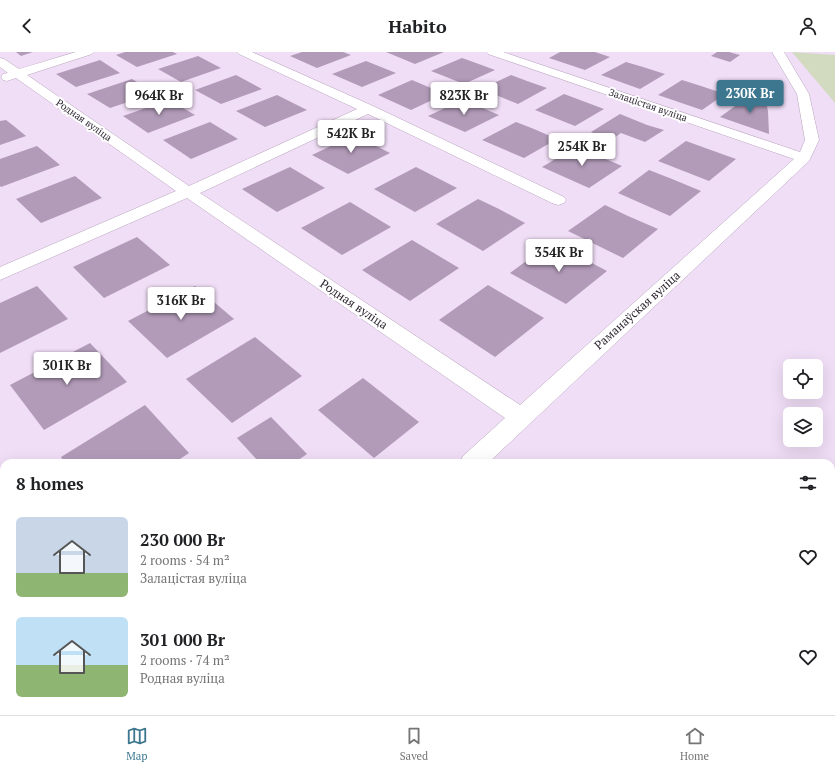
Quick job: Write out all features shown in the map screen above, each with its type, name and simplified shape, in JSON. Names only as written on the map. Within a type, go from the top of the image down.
[{"type":"street","points":[[0,79],[88,52]]},
{"type":"street","points":[[243,52],[368,109],[558,200]]},
{"type":"street","name":"Залацістая вуліца","points":[[492,52],[804,158]]},
{"type":"street","points":[[778,52],[803,94],[812,140],[804,158]]},
{"type":"street","name":"Родная вуліца","points":[[0,62],[188,192],[521,417]]},
{"type":"street","points":[[0,274],[188,192],[368,109]]},
{"type":"street","name":"Раманаўская вуліца","points":[[476,459],[804,158]]},
{"type":"green space","points":[[792,52],[835,55],[835,103]]},
{"type":"building","points":[[16,52],[33,52],[21,56]]},
{"type":"building","points":[[125,52],[173,52],[177,54],[137,67],[116,55]]},
{"type":"building","points":[[302,52],[343,52],[351,55],[317,68],[290,56]]},
{"type":"building","points":[[386,52],[444,52],[415,64]]},
{"type":"building","points":[[560,52],[595,52],[610,57],[585,70],[549,58]]},
{"type":"building","points":[[717,52],[729,52],[740,55],[730,62],[711,56]]},
{"type":"building","points":[[198,56],[221,68],[181,82],[158,69]]},
{"type":"building","points":[[462,58],[495,70],[464,84],[431,71]]},
{"type":"building","points":[[100,60],[120,73],[76,87],[56,74]]},
{"type":"building","points":[[366,61],[396,73],[362,87],[332,74]]},
{"type":"building","points":[[626,62],[665,74],[640,89],[601,75]]},
{"type":"building","points":[[236,75],[262,89],[221,104],[195,90]]},
{"type":"building","points":[[511,75],[547,88],[518,104],[481,89]]},
{"type":"building","points":[[132,79],[155,93],[110,108],[87,94]]},
{"type":"building","points":[[412,80],[445,94],[411,110],[378,95]]},
{"type":"building","points":[[682,80],[725,94],[702,110],[658,95]]},
{"type":"building","points":[[564,94],[604,109],[575,126],[535,110]]},
{"type":"building","points":[[277,95],[307,110],[265,127],[236,111]]},
{"type":"building","points":[[749,96],[766,102],[769,134],[720,117]]},
{"type":"building","points":[[169,100],[195,115],[148,133],[123,116]]},
{"type":"building","points":[[462,100],[499,115],[465,132],[428,116]]},
{"type":"building","points":[[620,114],[664,130],[645,142],[621,133],[611,140],[591,132]]},
{"type":"building","points":[[6,120],[26,136],[0,145],[0,121]]},
{"type":"building","points":[[210,122],[238,139],[191,159],[163,140]]},
{"type":"building","points":[[516,122],[557,139],[524,158],[482,140]]},
{"type":"building","points":[[354,135],[390,153],[348,174],[312,155]]},
{"type":"building","points":[[686,141],[736,159],[709,181],[658,161]]},
{"type":"building","points":[[37,146],[60,165],[1,187],[0,159]]},
{"type":"building","points":[[576,147],[622,166],[589,188],[542,167]]},
{"type":"building","points":[[290,167],[325,188],[277,212],[242,189]]},
{"type":"building","points":[[416,167],[457,188],[415,212],[374,189]]},
{"type":"building","points":[[649,170],[701,191],[670,216],[618,193]]},
{"type":"building","points":[[75,176],[102,198],[41,223],[16,199]]},
{"type":"building","points":[[478,199],[525,223],[483,251],[436,224]]},
{"type":"building","points":[[350,202],[391,227],[342,255],[301,228]]},
{"type":"building","points":[[605,205],[658,229],[623,258],[568,231]]},
{"type":"building","points":[[137,237],[170,265],[104,298],[73,267]]},
{"type":"building","points":[[412,240],[459,268],[410,301],[362,270]]},
{"type":"building","points":[[552,242],[607,271],[566,304],[510,273]]},
{"type":"building","points":[[488,285],[544,318],[495,357],[439,320]]},
{"type":"building","points":[[37,286],[68,319],[0,353],[0,303]]},
{"type":"building","points":[[195,286],[234,319],[167,358],[128,321]]},
{"type":"building","points":[[255,337],[302,376],[232,423],[186,379]]},
{"type":"building","points":[[90,343],[127,382],[44,430],[10,385]]},
{"type":"building","points":[[363,378],[419,422],[374,458],[318,410]]},
{"type":"building","points":[[145,405],[189,453],[180,459],[62,459],[61,457]]},
{"type":"building","points":[[271,417],[307,454],[300,459],[256,459],[237,438]]}]
